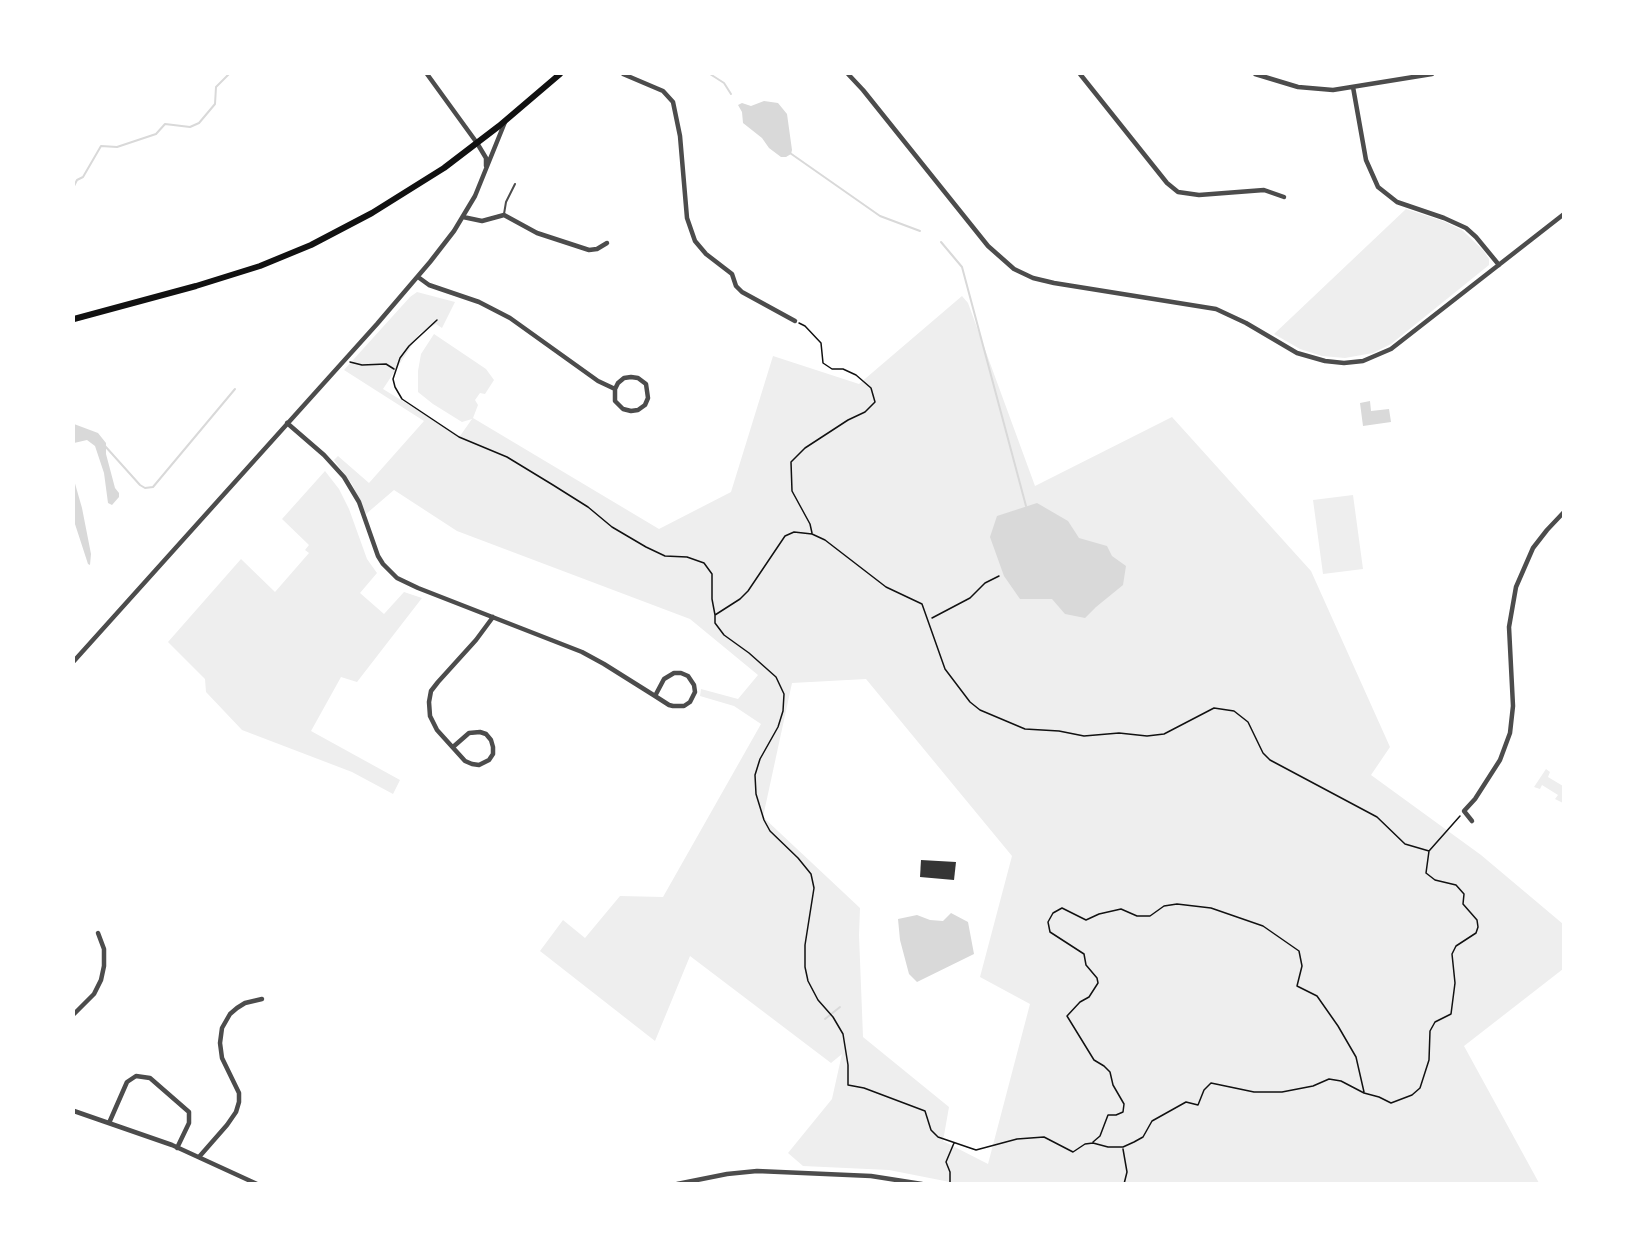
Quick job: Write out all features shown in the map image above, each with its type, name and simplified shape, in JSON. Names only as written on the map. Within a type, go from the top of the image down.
[{"type":"main road","points":[[74,319],[260,266],[290,254],[372,213],[420,184],[477,143],[560,74]]},
{"type":"street","points":[[427,74],[486,158],[485,175]]},
{"type":"street","points":[[623,74],[663,91],[673,102],[680,136],[687,218],[695,241],[706,254],[732,274],[736,286],[742,292],[795,321]]},
{"type":"street","points":[[848,74],[988,246],[1014,269],[1033,278],[1216,309],[1316,359],[1344,363],[1372,358],[1391,349],[1563,214]]},
{"type":"street","points":[[1080,74],[1167,183],[1178,192],[1199,195],[1264,190],[1284,197]]},
{"type":"street","points":[[1255,74],[1286,85],[1333,90],[1432,74]]},
{"type":"street","points":[[1353,87],[1364,151],[1369,170],[1378,187],[1397,202],[1466,228],[1499,265]]},
{"type":"street","points":[[74,661],[418,277],[463,217],[485,175],[506,120]]},
{"type":"street","points":[[463,217],[482,220],[504,215],[537,233],[589,250],[597,249],[607,243]]},
{"type":"street","points":[[418,277],[429,285],[469,298],[501,312],[598,381],[615,389]]},
{"type":"street","points":[[624,378],[638,378],[646,384],[648,398],[645,405],[638,410],[627,411],[615,401],[615,389],[624,378]]},
{"type":"street","points":[[287,423],[324,455],[344,477],[358,502],[378,556],[389,572],[397,578],[582,652],[655,696],[673,706],[684,706],[694,696],[694,685],[688,676],[674,673],[664,679],[655,696]]},
{"type":"street","points":[[1472,821],[1464,811],[1475,800],[1500,760],[1510,733],[1513,706],[1509,627],[1516,587],[1533,548],[1563,512]]},
{"type":"street","points":[[453,747],[466,735],[476,731],[486,734],[491,740],[494,747],[493,754],[489,760],[479,765],[468,763],[436,730],[431,719],[430,696],[438,682],[476,640],[493,617]]},
{"type":"street","points":[[74,1014],[89,999],[101,980],[104,949],[98,933]]},
{"type":"street","points":[[199,1157],[236,1112],[239,1102],[239,1093],[222,1058],[220,1043],[222,1029],[230,1014],[237,1008],[245,1003],[262,999]]},
{"type":"street","points":[[109,1123],[127,1082],[135,1076],[150,1078],[189,1112],[189,1123],[177,1148]]},
{"type":"street","points":[[74,1111],[177,1148],[257,1184]]},
{"type":"street","points":[[676,1184],[757,1171],[871,1176],[922,1184]]},
{"type":"lane","points":[[504,215],[506,202],[515,184]]},
{"type":"path","points":[[437,320],[409,346],[400,358],[393,379],[402,399],[459,437],[507,457],[588,507],[612,527],[646,547],[665,556],[687,557],[704,563],[712,574],[715,623],[724,635],[776,677],[784,694],[783,711],[778,727],[760,759],[755,776],[756,794],[770,831],[811,874],[814,888],[805,945],[805,967],[808,981],[843,1034],[846,1042],[848,1085],[864,1088],[925,1111],[932,1130],[938,1137],[976,1150],[1017,1139],[1044,1137],[1073,1152],[1085,1144],[1092,1143],[1123,1148],[1143,1137],[1152,1121],[1186,1102],[1198,1105],[1203,1090],[1212,1083],[1254,1092],[1282,1092],[1313,1086],[1329,1079],[1341,1081],[1391,1103],[1412,1095],[1420,1088],[1429,1060],[1430,1031],[1435,1022],[1450,1014],[1455,983],[1452,954],[1456,946],[1476,933],[1478,927],[1477,920],[1463,904],[1464,894],[1456,885],[1435,880],[1426,873],[1429,851],[1464,811]]},
{"type":"path","points":[[795,321],[805,326],[821,343],[823,363],[832,369],[843,369],[856,375],[871,388],[875,402],[865,412],[848,420],[805,448],[791,462],[792,491],[810,524],[812,534]]},
{"type":"path","points":[[345,359],[354,364],[386,364],[395,370]]},
{"type":"path","points":[[716,615],[748,591],[785,536],[794,532],[812,534],[839,549],[886,587],[922,604],[945,669],[970,702],[980,710],[1025,729],[1059,731],[1084,736],[1119,733],[1147,736],[1164,734],[1214,708],[1234,711],[1248,722],[1263,753],[1270,760],[1377,817],[1405,844],[1429,851]]},
{"type":"path","points":[[932,618],[961,603],[985,583],[999,576]]},
{"type":"path","points":[[1092,1143],[1100,1136],[1108,1115],[1123,1112],[1124,1104],[1113,1084],[1110,1072],[1094,1060],[1067,1016],[1080,1002],[1089,997],[1098,983],[1097,978],[1086,965],[1083,954],[1050,932],[1048,922],[1053,913],[1062,908],[1086,920],[1099,914],[1121,909],[1137,916],[1150,916],[1164,906],[1177,904],[1210,908],[1263,926],[1299,951],[1302,966],[1297,986],[1317,996],[1338,1026],[1356,1057],[1364,1093]]},
{"type":"path","points":[[950,1184],[950,1172],[946,1162],[954,1143]]},
{"type":"path","points":[[1123,1148],[1126,1172],[1124,1184]]},
{"type":"shaded area","points":[[764,101],[778,103],[787,114],[792,150],[791,154],[786,157],[781,157],[769,148],[762,138],[743,123],[742,112],[738,105],[742,103],[751,106]]},
{"type":"shaded area","points":[[1406,209],[1462,230],[1483,250],[1489,259],[1489,265],[1391,344],[1373,353],[1345,358],[1322,356],[1300,349],[1274,334]]},
{"type":"shaded area","points":[[417,292],[455,302],[442,328],[436,324],[420,333],[383,389],[460,436],[472,419],[462,422],[418,392],[421,354],[434,334],[486,369],[494,380],[485,394],[480,393],[475,400],[478,405],[473,418],[659,529],[731,492],[773,356],[859,384],[962,296],[968,303],[1035,486],[1172,417],[1311,571],[1390,747],[1371,775],[1481,855],[1563,924],[1563,969],[1464,1046],[1539,1183],[960,1184],[889,1170],[803,1166],[788,1153],[832,1099],[842,1054],[831,1063],[690,956],[655,1041],[540,951],[563,920],[585,938],[620,896],[663,897],[761,724],[734,706],[700,696],[701,689],[738,699],[758,675],[690,619],[457,531],[394,490],[366,514],[352,484],[334,460],[338,456],[369,483],[424,421],[344,370]],"holes":[[[866,679],[1012,856],[980,977],[1030,1004],[988,1164],[943,1141],[949,1107],[863,1037],[860,908],[763,817],[792,683]]]},
{"type":"shaded area","points":[[1370,401],[1371,411],[1389,409],[1391,422],[1363,426],[1360,403]]},
{"type":"shaded area","points":[[74,424],[98,433],[106,443],[106,454],[115,488],[119,493],[119,497],[112,505],[108,503],[104,473],[95,446],[87,440],[74,443]]},
{"type":"shaded area","points":[[325,471],[339,489],[349,509],[367,559],[377,573],[360,593],[384,614],[404,592],[422,598],[357,682],[341,677],[311,731],[400,780],[393,794],[352,772],[242,730],[206,692],[205,679],[168,642],[241,559],[275,592],[309,553],[305,550],[309,545],[282,519]]},
{"type":"shaded area","points":[[74,480],[91,554],[90,565],[74,521]]},
{"type":"shaded area","points":[[1353,495],[1363,569],[1323,574],[1313,500]]},
{"type":"shaded area","points":[[1037,503],[1068,521],[1079,538],[1107,546],[1112,556],[1126,566],[1123,585],[1085,618],[1065,614],[1052,599],[1020,599],[1004,576],[990,537],[997,516]]},
{"type":"shaded area","points":[[1546,769],[1550,772],[1548,777],[1563,786],[1563,803],[1555,799],[1558,795],[1542,785],[1540,789],[1534,787]]},
{"type":"shaded area","points":[[951,913],[968,922],[974,954],[917,982],[909,974],[900,940],[898,919],[917,915],[930,920],[943,921]]},
{"type":"building","points":[[921,860],[956,862],[954,880],[920,877]]},
{"type":"waterway","points":[[74,186],[77,180],[83,177],[101,146],[117,147],[156,134],[165,124],[190,127],[199,123],[215,104],[216,87],[229,74]]},
{"type":"waterway","points":[[710,74],[724,83],[731,94]]},
{"type":"waterway","points":[[790,153],[880,216],[920,231]]},
{"type":"waterway","points":[[941,242],[962,267],[1026,506]]},
{"type":"waterway","points":[[105,446],[140,485],[145,488],[153,487],[235,389]]},
{"type":"waterway","points":[[825,1019],[840,1007]]}]
